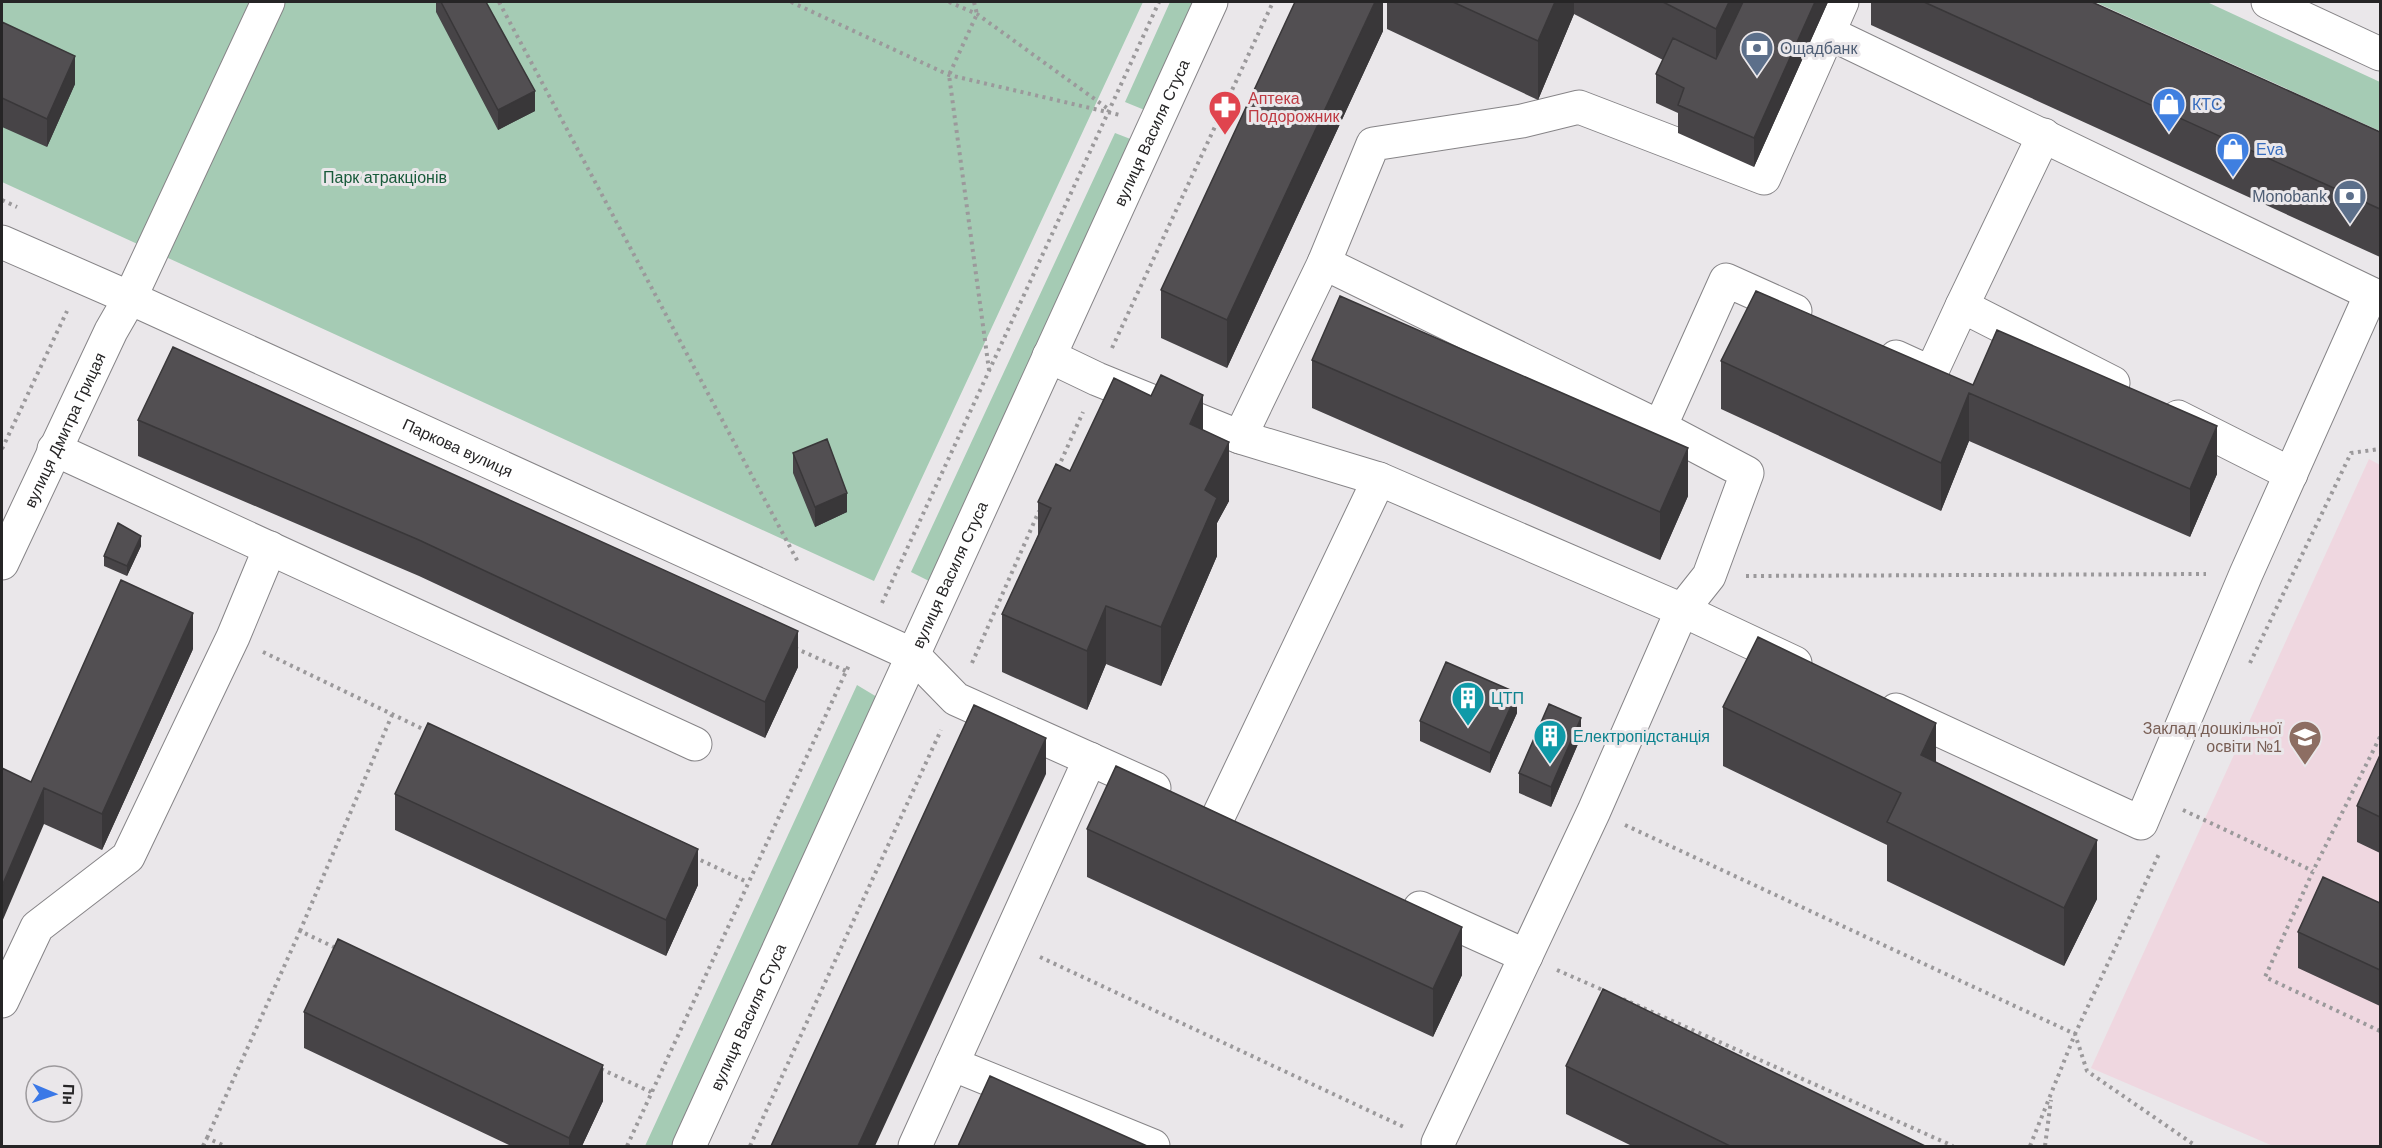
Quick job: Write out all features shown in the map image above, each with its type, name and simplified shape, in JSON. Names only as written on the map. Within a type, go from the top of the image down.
[{"type":"street","name":"вулиця Дмитра Грицая","points":[[2,563],[111,331],[130,298],[268,2]]},
{"type":"street","name":"вулиця Василя Стуса","points":[[689,1146],[1211,2]]},
{"type":"street","points":[[1240,437],[1324,263],[1373,144],[1522,121],[1579,106],[1764,178],[1842,2]]},
{"type":"street","points":[[2268,2],[2380,54]]},
{"type":"street","points":[[1829,33],[2376,296],[2246,574],[2141,824],[1874,699]]},
{"type":"street","points":[[1866,344],[1931,373],[2044,135]]},
{"type":"street","name":"Паркова вулиця","points":[[2,242],[130,298],[913,655]]},
{"type":"street","points":[[1324,263],[1660,427],[1747,473],[1709,576],[1682,610],[1594,811],[1437,1145]]},
{"type":"street","points":[[1660,427],[1726,280],[1823,324]]},
{"type":"street","points":[[1962,306],[2291,474]]},
{"type":"street","points":[[1049,356],[1098,380],[1240,437],[1379,478],[1682,610],[1821,675]]},
{"type":"street","points":[[54,450],[695,744]]},
{"type":"street","points":[[1218,817],[1379,478]]},
{"type":"street","points":[[2,1001],[37,927],[128,856],[233,637],[270,548]]},
{"type":"street","points":[[913,655],[956,699],[1250,831]]},
{"type":"street","points":[[915,1146],[1090,759]]},
{"type":"street","points":[[1388,893],[1526,956]]},
{"type":"street","points":[[952,1064],[1153,1146]]},
{"type":"path","points":[[499,2],[802,570]]},
{"type":"path","points":[[791,2],[949,75],[1110,111],[1152,130]]},
{"type":"path","points":[[949,2],[977,14],[1110,111]]},
{"type":"path","points":[[974,2],[977,14],[949,75],[989,372]]},
{"type":"path","points":[[627,1146],[846,671],[879,611],[1159,2]]},
{"type":"path","points":[[1055,475],[1273,2]]},
{"type":"path","points":[[56,306],[111,331]]},
{"type":"path","points":[[2,449],[67,311]]},
{"type":"path","points":[[2351,453],[2380,448]]},
{"type":"path","points":[[750,1146],[956,699],[1041,507]]},
{"type":"path","points":[[1709,576],[2246,574]]},
{"type":"path","points":[[233,637],[435,735]]},
{"type":"path","points":[[792,646],[846,671]]},
{"type":"path","points":[[203,1146],[300,931],[392,715]]},
{"type":"path","points":[[2380,737],[2313,871],[2265,977],[2380,1031]]},
{"type":"path","points":[[2180,808],[2313,871]]},
{"type":"path","points":[[1594,811],[2075,1034],[2087,1071],[2196,1146]]},
{"type":"path","points":[[693,857],[747,882]]},
{"type":"path","points":[[300,931],[342,951]]},
{"type":"path","points":[[1007,942],[1437,1145]]},
{"type":"path","points":[[1526,956],[1953,1146]]},
{"type":"path","points":[[597,1068],[651,1092]]},
{"type":"path","points":[[2045,1146],[2051,1093]]},
{"type":"path","points":[[207,1138],[225,1146]]},
{"type":"shaded area","name":"Заклад дошкільної освіти №1","points":[[2369,459],[2380,465],[2380,1146],[2273,1146],[2091,1068]]},
{"type":"green space","name":"Парк атракціонів","points":[[2,2],[1143,2],[874,581],[2,182]]},
{"type":"green space","points":[[1170,2],[1195,2],[1147,111],[1125,102]]},
{"type":"green space","points":[[2095,2],[2207,2],[2380,82],[2380,131]]},
{"type":"green space","points":[[1115,133],[1133,140],[929,581],[911,572]]},
{"type":"green space","points":[[857,685],[877,697],[673,1146],[645,1146]]},
{"type":"building","points":[[441,2],[486,2],[535,91],[498,110]]},
{"type":"building","points":[[1295,2],[1375,2],[1227,320],[1161,290]]},
{"type":"building","points":[[1453,2],[1555,2],[1538,41]]},
{"type":"building","points":[[1663,2],[1729,2],[1716,29]]},
{"type":"building","name":"Ощадбанк","points":[[1743,2],[1815,2],[1754,138],[1678,105],[1684,88],[1656,74],[1673,38],[1716,59]]},
{"type":"building","points":[[1924,2],[2092,2],[2380,132],[2380,209]]},
{"type":"building","points":[[2,22],[75,56],[47,119],[2,98]]},
{"type":"building","points":[[1756,291],[1973,385],[1997,330],[2217,426],[2190,489],[1969,393],[1941,463],[1721,361]]},
{"type":"building","points":[[1340,296],[1688,448],[1660,512],[1312,360]]},
{"type":"building","points":[[173,347],[798,631],[765,702],[419,540],[138,420]]},
{"type":"building","points":[[1161,375],[1203,395],[1190,424],[1229,442],[1205,490],[1217,498],[1161,627],[1106,606],[1087,651],[1002,614],[1051,508],[1038,502],[1056,464],[1070,471],[1114,378],[1151,396]]},
{"type":"building","points":[[827,439],[847,493],[815,507],[793,453]]},
{"type":"building","points":[[118,523],[141,536],[127,566],[104,556]]},
{"type":"building","points":[[121,580],[193,613],[102,814],[44,788],[2,886],[2,768],[31,782]]},
{"type":"building","points":[[1758,637],[1936,723],[1921,755],[2097,840],[2064,908],[1887,822],[1901,793],[1723,707]]},
{"type":"building","name":"ЦТП","points":[[1446,662],[1517,693],[1490,753],[1420,721]]},
{"type":"building","points":[[1549,704],[1581,718],[1551,787],[1519,773]]},
{"type":"building","points":[[974,705],[1046,738],[858,1146],[771,1146]]},
{"type":"building","points":[[428,723],[698,849],[666,920],[395,794]]},
{"type":"building","points":[[2380,755],[2380,817],[2357,806]]},
{"type":"building","points":[[1116,766],[1462,927],[1433,989],[1087,829]]},
{"type":"building","points":[[2323,877],[2380,903],[2380,970],[2298,932]]},
{"type":"building","points":[[338,939],[603,1065],[569,1138],[304,1012]]},
{"type":"building","points":[[1603,989],[1925,1146],[1730,1146],[1566,1066]]},
{"type":"building","points":[[990,1076],[1147,1146],[958,1146]]},
{"type":"place","name":"Ощадбанк","points":[[1757,77]]},
{"type":"place","name":"КТС","points":[[2169,133]]},
{"type":"place","name":"Аптека Подорожник","points":[[1225,136]]},
{"type":"place","name":"Eva","points":[[2233,178]]},
{"type":"place","name":"Monobank","points":[[2350,225]]},
{"type":"place","name":"ЦТП","points":[[1468,727]]},
{"type":"place","name":"Електропідстанція","points":[[1550,765]]},
{"type":"place","name":"Заклад дошкільної освіти №1","points":[[2305,766]]}]
